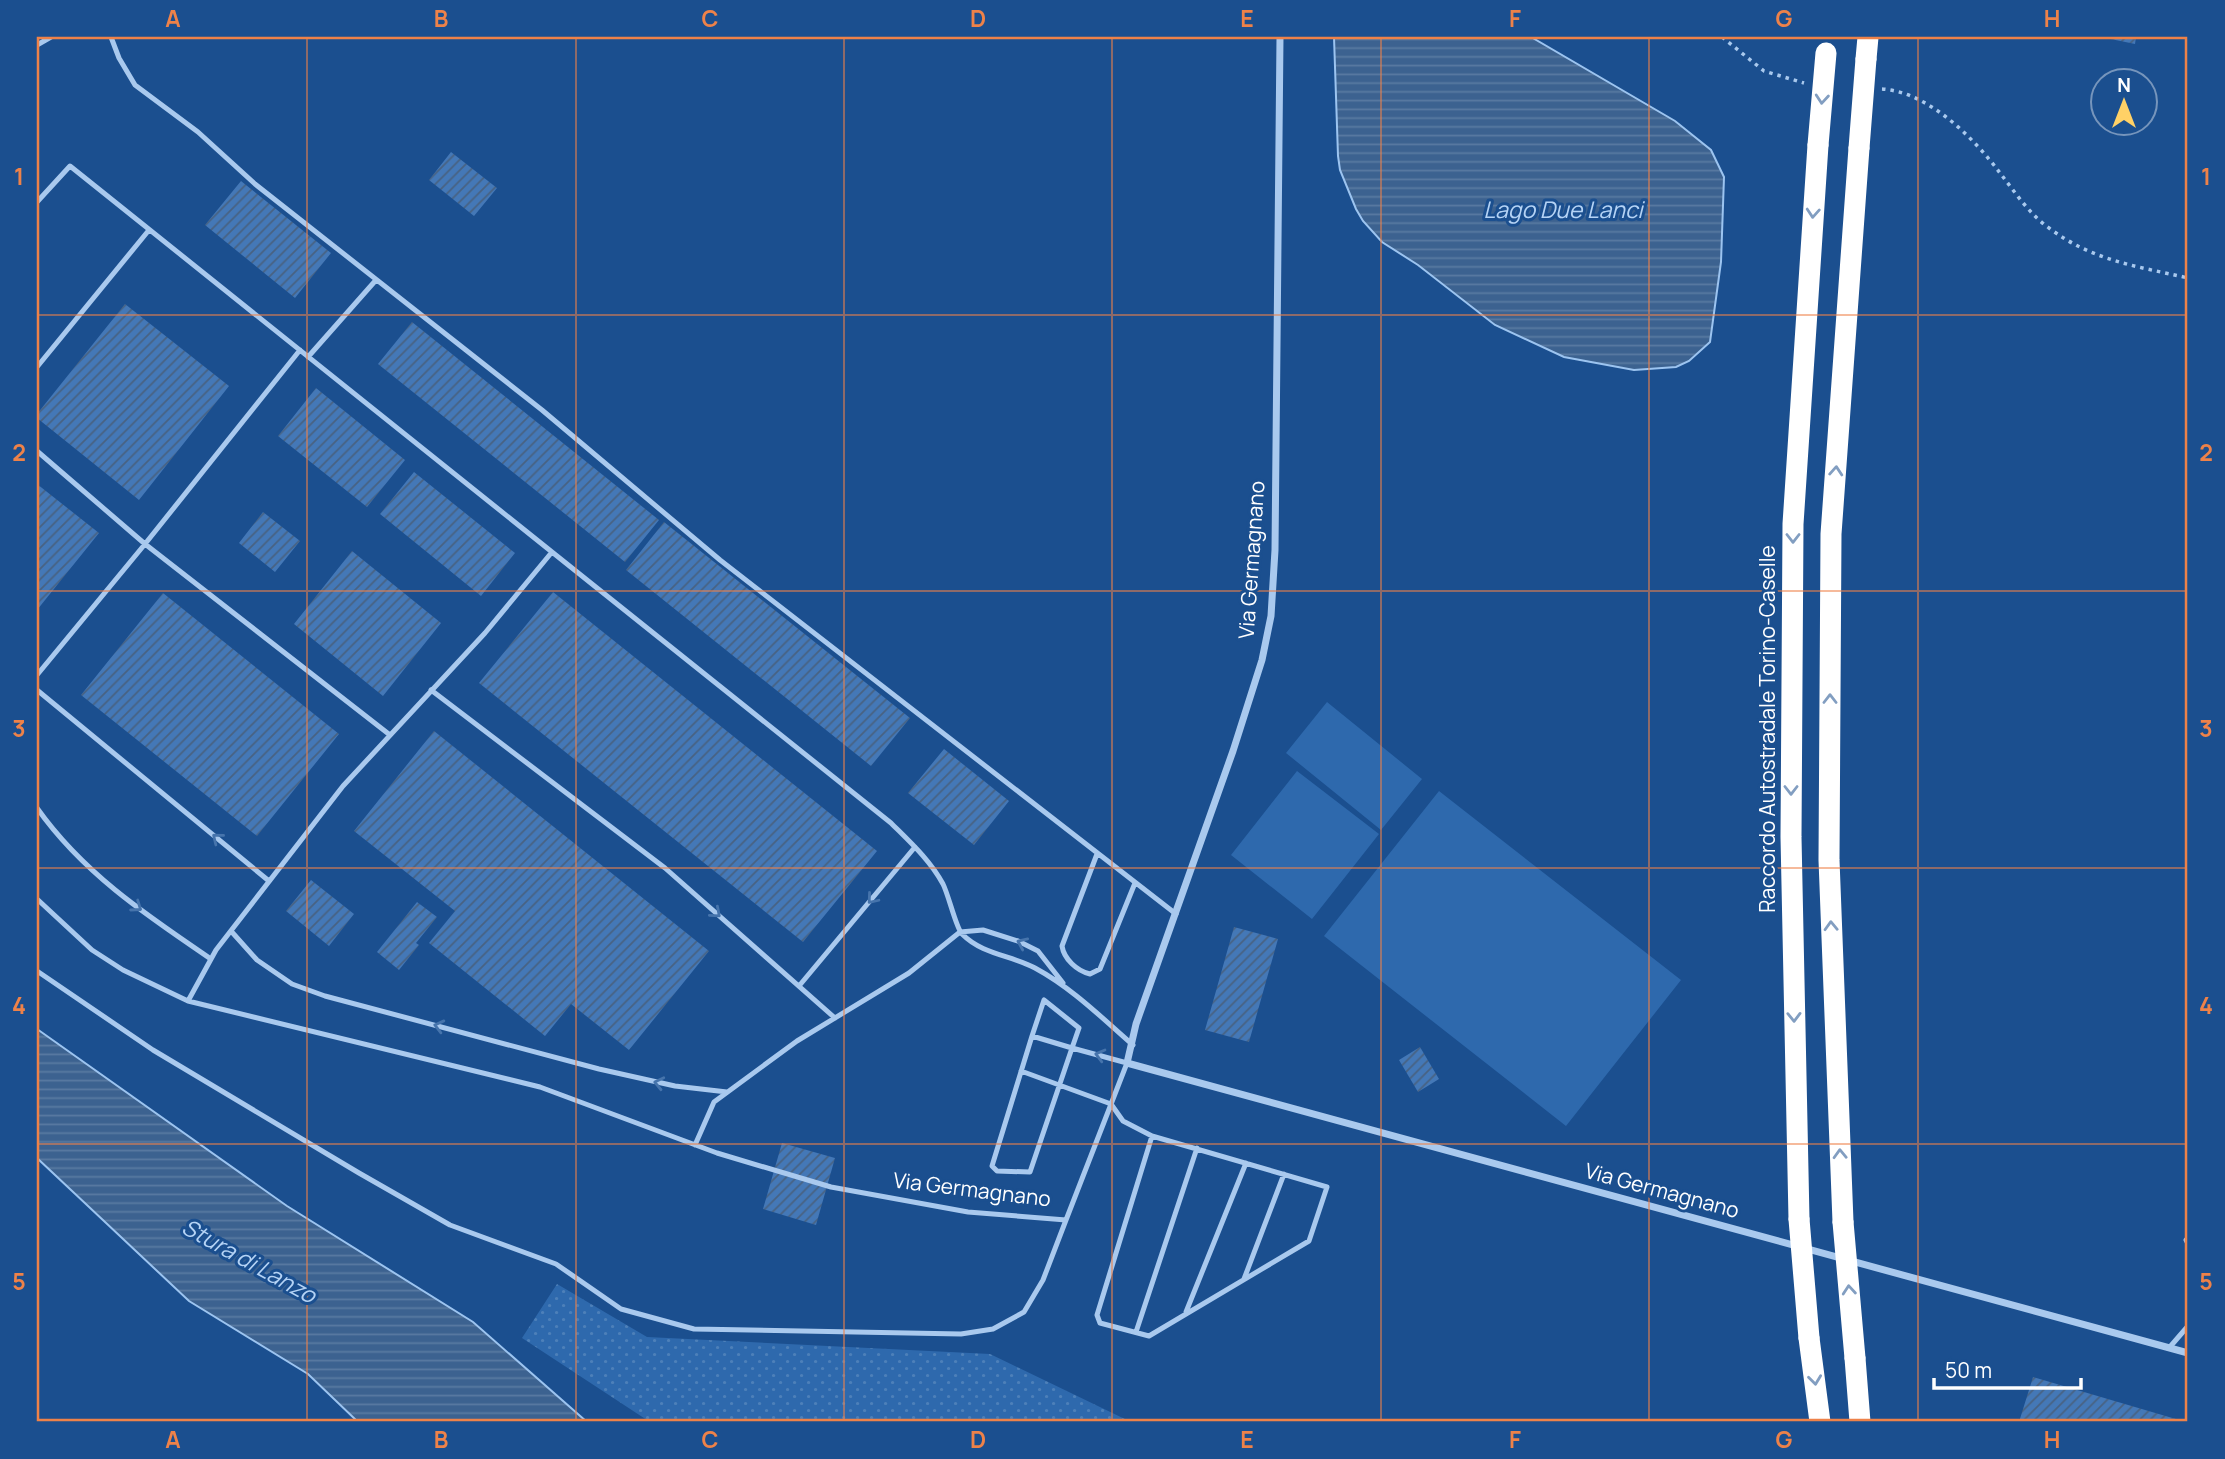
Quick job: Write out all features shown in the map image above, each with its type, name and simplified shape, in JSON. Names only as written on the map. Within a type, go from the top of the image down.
[{"type":"highway","points":[[1860,1422],[1843,1222],[1829,860],[1831,534],[1868,37]]},
{"type":"highway","name":"Raccordo Autostradale Torino-Caselle","points":[[1820,1422],[1809,1338],[1799,1219],[1791,836],[1793,524],[1818,145],[1828,45]]},
{"type":"street","name":"Via Germagnano","points":[[1280,37],[1275,550],[1271,616],[1262,660],[1233,751],[1136,1024],[1127,1063],[2188,1353]]},
{"type":"lane","points":[[37,46],[51,37]]},
{"type":"lane","points":[[111,37],[119,58],[135,85],[198,132],[255,184],[542,410],[720,560],[1176,914]]},
{"type":"lane","points":[[37,202],[70,166],[891,823],[915,847],[942,883],[960,932],[979,948],[1033,967],[1067,988],[1133,1045]]},
{"type":"lane","points":[[37,367],[149,230]]},
{"type":"lane","points":[[309,357],[376,280]]},
{"type":"lane","points":[[37,675],[300,350]]},
{"type":"lane","points":[[37,452],[145,544],[390,735]]},
{"type":"lane","points":[[188,1001],[211,959],[231,931],[343,786],[485,633],[552,552]]},
{"type":"lane","points":[[37,690],[270,881]]},
{"type":"lane","points":[[431,690],[665,868],[835,1018]]},
{"type":"lane","points":[[37,808],[84,865],[130,902],[211,959]]},
{"type":"lane","points":[[799,986],[915,847]]},
{"type":"lane","points":[[1097,854],[1062,946],[1065,956],[1083,972],[1090,974],[1100,969],[1135,883]]},
{"type":"lane","name":"Via Germagnano","points":[[37,898],[92,950],[123,970],[188,1001],[540,1087],[695,1144],[831,1187],[968,1212],[1066,1220],[1127,1063]]},
{"type":"lane","points":[[695,1144],[709,1110],[727,1092],[797,1041],[909,973],[960,932],[984,930],[1038,951],[1067,988]]},
{"type":"lane","points":[[231,931],[257,960],[292,984],[324,996],[599,1069],[675,1086],[727,1092]]},
{"type":"lane","points":[[37,971],[153,1050],[359,1174],[450,1225],[556,1264],[621,1309],[694,1329],[961,1334],[993,1329],[1024,1312],[1043,1280],[1066,1220]]},
{"type":"lane","points":[[1044,1000],[1079,1028],[1072,1048],[1030,1172],[998,1171],[992,1166],[1044,1000]]},
{"type":"lane","points":[[1032,1036],[1127,1063]]},
{"type":"lane","points":[[1021,1071],[1111,1104],[1122,1121],[1152,1136],[1327,1187],[1309,1241],[1149,1336],[1100,1323],[1097,1315],[1152,1136]]},
{"type":"lane","points":[[1136,1332],[1197,1148]]},
{"type":"lane","points":[[1185,1314],[1246,1163]]},
{"type":"lane","points":[[1244,1280],[1284,1174]]},
{"type":"lane","points":[[2188,1238],[2188,1244]]},
{"type":"lane","points":[[2169,1348],[2188,1326]]},
{"type":"path","points":[[1722,37],[1764,71],[1800,82]]},
{"type":"path","points":[[1896,90],[1922,100],[1958,128],[1978,146],[2022,203],[2046,226],[2076,247],[2106,259],[2188,278]]},
{"type":"shaded area","points":[[1327,702],[1422,779],[1381,830],[1286,753]]},
{"type":"shaded area","points":[[1297,771],[1379,834],[1312,919],[1231,855]]},
{"type":"shaded area","points":[[1439,791],[1681,980],[1566,1126],[1324,936]]},
{"type":"shaded area","points":[[557,1284],[647,1337],[990,1354],[1131,1422],[650,1422],[522,1338]]},
{"type":"water","name":"Lago Due Lanci","points":[[1334,37],[1531,37],[1675,121],[1711,150],[1724,177],[1721,262],[1710,342],[1689,361],[1676,367],[1634,370],[1564,357],[1495,325],[1418,265],[1382,242],[1356,209],[1340,170]]},
{"type":"water","name":"Stura di Lanzo","points":[[37,1029],[287,1206],[473,1322],[587,1422],[358,1422],[308,1374],[189,1301],[37,1158]]},
{"type":"building","points":[[2101,37],[2136,37],[2135,44]]},
{"type":"building","points":[[451,152],[497,188],[474,216],[429,180]]},
{"type":"building","points":[[241,181],[331,253],[295,298],[205,225]]},
{"type":"building","points":[[125,304],[229,386],[139,500],[37,418],[37,414]]},
{"type":"building","points":[[412,322],[659,520],[625,562],[378,364]]},
{"type":"building","points":[[316,388],[405,460],[367,507],[278,436]]},
{"type":"building","points":[[414,472],[515,553],[481,596],[380,514]]},
{"type":"building","points":[[37,484],[99,533],[37,610]]},
{"type":"building","points":[[263,512],[300,541],[275,572],[239,543]]},
{"type":"building","points":[[664,522],[910,718],[871,766],[626,570]]},
{"type":"building","points":[[352,551],[441,623],[383,696],[294,624]]},
{"type":"building","points":[[553,592],[877,851],[803,942],[479,683]]},
{"type":"building","points":[[163,593],[339,734],[257,836],[81,695]]},
{"type":"building","points":[[434,731],[709,951],[629,1050],[571,1004],[545,1036],[429,943],[455,911],[354,831]]},
{"type":"building","points":[[944,749],[1009,801],[974,845],[908,793]]},
{"type":"building","points":[[311,880],[354,914],[329,946],[286,911]]},
{"type":"building","points":[[417,902],[437,917],[399,970],[377,952]]},
{"type":"building","points":[[1234,927],[1278,939],[1249,1042],[1205,1030]]},
{"type":"building","points":[[1420,1047],[1439,1079],[1418,1092],[1399,1060]]},
{"type":"building","points":[[782,1143],[835,1158],[816,1225],[763,1209]]},
{"type":"building","points":[[2033,1377],[2186,1422],[2019,1422]]}]
